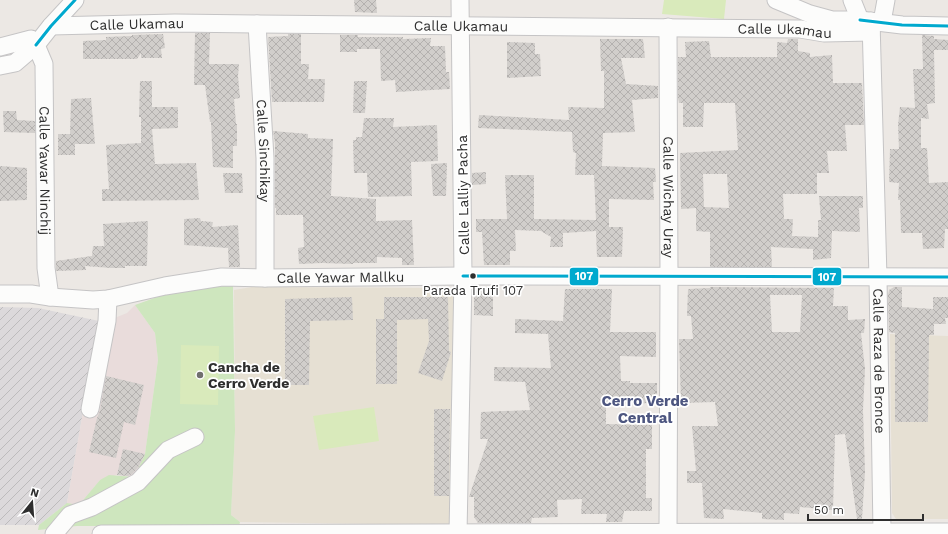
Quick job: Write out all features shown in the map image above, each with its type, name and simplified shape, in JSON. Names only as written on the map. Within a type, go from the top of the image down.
[{"type":"street","points":[[0,66],[15,63],[36,45],[75,0]]},
{"type":"street","name":"Calle Lalliy Pacha","points":[[458,534],[463,276],[460,0]]},
{"type":"street","points":[[776,0],[810,14],[832,20],[871,24]]},
{"type":"street","points":[[852,0],[871,24]]},
{"type":"street","name":"Calle Raza de Bronce","points":[[876,533],[878,278],[871,24],[886,0]]},
{"type":"street","name":"Calle Ukamau","points":[[51,26],[176,23],[668,27],[800,29],[824,33],[871,24],[948,26]]},
{"type":"street","name":"Calle Sinchikay","points":[[257,24],[265,158],[265,278]]},
{"type":"street","name":"Calle Wichay Uray","points":[[668,27],[668,534]]},
{"type":"street","points":[[0,47],[31,39],[36,45]]},
{"type":"street","name":"Calle Yawar Ninchij","points":[[36,45],[44,64],[46,268],[50,297]]},
{"type":"street","name":"Calle Yawar Mallku","points":[[0,294],[31,294],[93,300],[108,299],[165,286],[222,277],[463,276],[948,278]]},
{"type":"street","points":[[90,408],[106,321],[108,299]]},
{"type":"street","points":[[54,534],[70,516],[92,507],[138,482],[168,450],[196,437]]},
{"type":"street","points":[[101,534],[668,534],[948,532]]},
{"type":"shaded area","points":[[252,287],[449,288],[455,290],[459,516],[449,525],[240,522],[231,515],[235,431],[234,290]]},
{"type":"shaded area","points":[[135,305],[155,333],[158,360],[145,454],[134,477],[117,475],[100,480],[79,505],[67,503],[99,321],[107,321],[127,313]]},
{"type":"shaded area","points":[[0,307],[38,308],[99,321],[67,503],[39,525],[0,525]]},
{"type":"shaded area","points":[[890,334],[948,336],[948,519],[896,519],[892,513]]},
{"type":"green space","points":[[664,0],[726,0],[724,19],[662,14]]},
{"type":"green space","points":[[233,285],[235,431],[231,515],[240,522],[239,526],[77,526],[38,530],[39,525],[67,503],[79,505],[100,480],[109,475],[134,477],[145,454],[158,360],[155,333],[135,305],[160,296],[195,289]]},
{"type":"green space","name":"Cancha de Cerro Verde","points":[[181,345],[219,346],[218,405],[180,404]]},
{"type":"green space","points":[[374,407],[379,441],[319,450],[313,416]]},
{"type":"building","points":[[354,0],[376,0],[377,13],[355,12]]},
{"type":"building","points":[[195,33],[210,33],[209,64],[239,64],[238,76],[240,98],[234,99],[237,124],[237,146],[233,146],[233,168],[213,167],[211,122],[205,85],[194,85]]},
{"type":"building","points":[[163,34],[165,48],[161,49],[162,58],[141,58],[141,53],[137,59],[83,59],[83,41],[106,40],[106,37]]},
{"type":"building","points":[[288,34],[301,34],[301,64],[309,64],[308,79],[325,79],[324,102],[272,102],[268,37],[288,36]]},
{"type":"building","points":[[340,35],[358,35],[358,37],[403,37],[403,39],[431,38],[430,46],[445,46],[446,72],[449,72],[450,89],[396,92],[395,80],[381,81],[380,49],[357,49],[357,52],[340,52]]},
{"type":"building","points":[[922,35],[934,36],[934,39],[948,40],[948,50],[934,50],[935,103],[927,104],[929,119],[921,118],[921,148],[927,148],[929,183],[948,182],[948,229],[945,229],[944,248],[923,249],[922,233],[901,233],[900,200],[898,200],[899,183],[889,182],[890,149],[899,149],[898,125],[900,107],[915,108],[913,69],[923,69]]},
{"type":"building","points":[[600,39],[643,39],[645,58],[621,58],[626,84],[658,86],[658,98],[632,100],[635,132],[603,133],[602,166],[655,168],[656,182],[653,182],[654,200],[609,199],[609,227],[623,227],[622,257],[597,257],[596,231],[563,233],[563,247],[550,247],[551,237],[541,231],[515,230],[516,251],[510,251],[510,265],[484,265],[482,232],[476,232],[476,219],[507,219],[505,175],[534,175],[534,219],[596,220],[594,175],[575,175],[576,153],[573,152],[572,132],[478,128],[479,115],[569,120],[568,107],[604,108],[604,71],[601,71]]},
{"type":"building","points":[[788,39],[798,39],[798,51],[810,53],[810,57],[832,55],[833,83],[862,83],[864,125],[845,125],[847,151],[827,151],[829,173],[817,173],[817,194],[783,194],[784,219],[793,219],[792,236],[818,237],[818,220],[821,220],[819,196],[863,196],[863,208],[859,208],[860,232],[832,231],[831,258],[813,260],[813,249],[771,247],[772,267],[710,267],[710,232],[696,231],[696,208],[681,209],[680,153],[738,150],[735,103],[704,103],[703,127],[683,127],[683,103],[679,103],[678,98],[678,57],[686,57],[685,42],[709,41],[711,57],[777,57],[777,42],[787,43]],"holes":[[[703,174],[727,174],[729,208],[704,207]]]},
{"type":"building","points":[[507,42],[535,43],[535,54],[540,54],[541,76],[507,78]]},
{"type":"building","points":[[140,81],[152,81],[152,107],[178,107],[178,128],[152,129],[155,164],[196,163],[199,200],[102,201],[102,189],[109,189],[106,145],[141,143],[141,117],[139,117]]},
{"type":"building","points":[[354,81],[367,81],[365,113],[353,113]]},
{"type":"building","points":[[91,98],[95,144],[75,144],[75,155],[58,155],[58,134],[70,134],[71,99]]},
{"type":"building","points":[[3,111],[16,111],[17,120],[35,121],[35,133],[4,132]]},
{"type":"building","points":[[364,118],[394,118],[393,127],[437,125],[438,161],[411,162],[412,196],[368,197],[367,173],[354,173],[353,140],[356,140],[356,137],[362,137]]},
{"type":"building","points":[[273,131],[308,134],[308,138],[333,139],[331,196],[376,199],[376,221],[412,220],[414,265],[402,265],[402,258],[377,257],[377,263],[299,264],[298,248],[304,247],[303,215],[276,215],[275,143]]},
{"type":"building","points":[[447,163],[446,196],[433,196],[431,164]]},
{"type":"building","points":[[0,166],[27,168],[27,200],[0,201]]},
{"type":"building","points":[[486,172],[486,184],[472,185],[472,173]]},
{"type":"building","points":[[223,173],[242,173],[243,193],[225,193]]},
{"type":"building","points":[[200,218],[201,221],[213,222],[212,227],[238,225],[240,267],[229,267],[228,248],[184,245],[184,219]]},
{"type":"building","points":[[148,221],[147,266],[125,266],[125,268],[111,268],[85,266],[86,270],[56,271],[56,261],[92,256],[93,246],[104,246],[103,224]]},
{"type":"building","points":[[894,287],[902,287],[902,307],[933,309],[933,297],[948,297],[948,318],[945,318],[946,324],[934,324],[934,335],[929,335],[928,422],[895,422],[895,333],[889,332],[888,295],[889,290]]},
{"type":"building","points":[[493,288],[493,316],[474,315],[474,290]]},
{"type":"building","points":[[834,288],[833,306],[848,306],[848,320],[865,319],[864,333],[861,333],[865,369],[863,410],[865,472],[862,519],[857,519],[845,434],[835,435],[833,510],[800,507],[799,514],[784,513],[784,520],[762,519],[762,513],[723,509],[724,519],[704,518],[702,483],[687,483],[687,471],[696,471],[692,426],[718,426],[715,402],[681,403],[679,339],[693,339],[691,316],[687,316],[688,289]],"holes":[[[770,295],[802,295],[800,332],[772,332]]]},
{"type":"building","points":[[565,289],[612,289],[610,332],[656,332],[656,357],[620,356],[621,381],[630,381],[630,383],[657,383],[657,397],[653,397],[653,403],[606,404],[606,424],[652,425],[652,449],[646,449],[646,498],[652,498],[652,511],[624,511],[622,522],[606,522],[607,514],[581,514],[582,499],[557,500],[558,517],[532,518],[531,523],[478,523],[474,517],[474,497],[469,497],[488,439],[480,439],[481,412],[530,410],[525,382],[494,381],[494,367],[551,368],[548,334],[515,333],[515,319],[563,321]]},
{"type":"building","points":[[352,297],[353,320],[310,321],[309,385],[285,385],[285,299]]},
{"type":"building","points":[[384,297],[448,297],[449,351],[451,352],[442,381],[418,373],[429,341],[428,319],[397,320],[397,384],[376,384],[376,319],[384,319]]},
{"type":"building","points":[[106,376],[144,385],[135,425],[124,422],[116,458],[89,452],[100,411]]},
{"type":"building","points":[[434,409],[450,409],[449,496],[434,496]]},
{"type":"building","points":[[123,449],[145,454],[139,466],[132,474],[128,476],[117,475]]},
{"type":"transit line","name":"107","points":[[36,45],[75,0]]},
{"type":"transit line","name":"107","points":[[860,20],[902,25],[948,26]]},
{"type":"transit line","name":"107","points":[[463,276],[948,277]]},
{"type":"place","name":"Parada Trufi 107","points":[[473,276]]},
{"type":"place","name":"Cancha de Cerro Verde","points":[[200,375]]},
{"type":"district","name":"Cerro Verde Central","points":[[645,410]]}]
